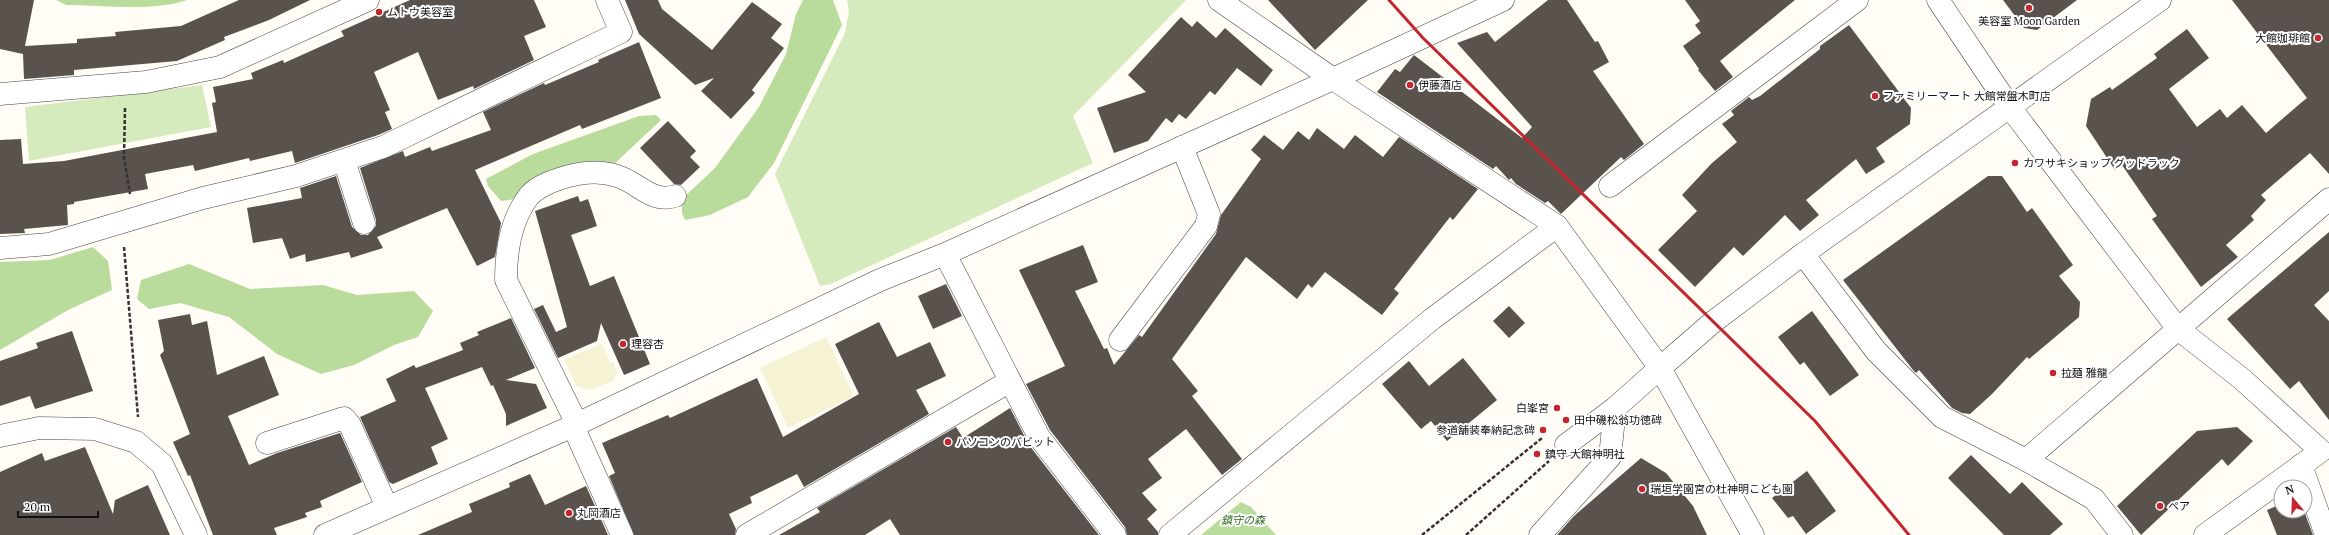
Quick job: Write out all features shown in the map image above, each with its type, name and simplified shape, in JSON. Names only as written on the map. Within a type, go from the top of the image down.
[{"type":"street","points":[[0,94],[146,82],[220,67],[368,0]]},
{"type":"street","points":[[0,248],[49,244],[203,198],[296,176],[383,147],[621,32],[607,0]]},
{"type":"street","points":[[1219,0],[1333,79],[1557,226],[1660,368],[1753,535]]},
{"type":"street","points":[[325,535],[575,425],[880,280],[945,254],[1333,79],[1503,0]]},
{"type":"street","points":[[1610,186],[1857,0]]},
{"type":"street","points":[[1938,0],[2009,106],[2178,329],[2242,379],[2325,450],[2205,535]]},
{"type":"street","points":[[1566,445],[1615,408],[1713,322],[1803,254],[2160,0]]},
{"type":"street","points":[[1120,340],[1206,226],[1209,214],[1182,147]]},
{"type":"street","points":[[344,160],[364,223]]},
{"type":"street","points":[[622,535],[575,425],[506,280],[506,259],[514,225],[529,196],[551,181],[585,172],[618,176],[649,194],[666,199],[675,196]]},
{"type":"street","points":[[2026,460],[2329,199]]},
{"type":"street","points":[[1170,535],[1432,319],[1557,226]]},
{"type":"street","points":[[945,254],[1039,438],[1115,535]]},
{"type":"street","points":[[1803,254],[1876,351],[1942,417],[2026,460],[2094,499],[2122,535]]},
{"type":"street","points":[[747,535],[1010,381]]},
{"type":"street","points":[[1540,535],[1610,458],[1615,408]]},
{"type":"street","points":[[267,443],[344,418],[350,425],[387,507]]},
{"type":"street","points":[[0,436],[39,428],[94,429],[136,442],[162,464],[196,535]]},
{"type":"street","points":[[2302,465],[2326,535]]},
{"type":"path","points":[[128,83],[123,134],[140,446]]},
{"type":"path","points":[[1422,535],[1554,428],[1566,445],[1466,535]]},
{"type":"shaded area","points":[[826,337],[854,396],[788,428],[760,368]]},
{"type":"shaded area","points":[[602,344],[610,363],[613,362],[617,372],[614,380],[590,390],[576,386],[564,359]]},
{"type":"green space","points":[[56,0],[187,0],[159,6],[127,7],[66,5]]},
{"type":"green space","points":[[803,0],[833,0],[842,25],[774,163],[748,197],[710,215],[685,220],[682,213],[682,199],[715,168],[759,107],[786,54],[796,14]]},
{"type":"green space","points":[[847,0],[1186,0],[1073,116],[1093,163],[831,284],[820,286],[775,174],[845,33],[849,11]]},
{"type":"green space","points":[[202,85],[211,127],[29,161],[25,107]]},
{"type":"green space","points":[[656,115],[661,120],[613,165],[516,199],[501,201],[488,186],[486,179],[533,154],[639,116]]},
{"type":"green space","points":[[93,247],[108,261],[112,290],[68,310],[0,350],[0,262],[50,260]]},
{"type":"green space","points":[[189,264],[250,289],[323,285],[357,295],[414,291],[433,311],[418,337],[394,345],[354,365],[321,374],[277,354],[229,317],[180,303],[149,309],[137,299],[141,280]]},
{"type":"green space","name":"鎮守の森","points":[[1241,502],[1251,507],[1276,535],[1201,535]]},
{"type":"building","points":[[0,0],[34,0],[25,46],[77,43],[77,39],[116,36],[115,32],[181,26],[239,0],[310,0],[269,20],[224,37],[225,40],[177,61],[74,70],[74,75],[24,79],[23,54],[0,49]]},
{"type":"building","points":[[410,0],[534,0],[546,27],[524,36],[534,60],[474,89],[473,86],[438,100],[418,52],[374,72],[390,110],[385,112],[392,129],[378,135],[295,163],[292,151],[250,161],[249,158],[195,171],[193,165],[145,174],[148,189],[74,202],[74,204],[67,205],[68,225],[24,229],[25,233],[0,234],[0,140],[21,139],[23,164],[64,161],[217,132],[212,103],[216,102],[213,87],[253,79],[251,73],[283,60],[284,63],[344,36],[341,31]]},
{"type":"building","points":[[625,0],[658,0],[662,9],[712,50],[752,2],[782,24],[771,38],[784,48],[752,90],[755,93],[731,119],[701,91],[714,78],[695,85],[639,34]]},
{"type":"building","points":[[1268,0],[1368,0],[1315,50]]},
{"type":"building","points":[[1548,0],[1567,0],[1595,42],[1598,41],[1609,62],[1593,71],[1644,144],[1624,160],[1621,157],[1561,214],[1548,201],[1545,203],[1516,184],[1511,178],[1509,180],[1496,166],[1493,169],[1377,92],[1395,69],[1400,72],[1414,55],[1522,138],[1532,127],[1457,43],[1487,32],[1495,42]]},
{"type":"building","points":[[1685,0],[1795,0],[1720,61],[1733,77],[1715,91],[1698,70],[1699,69],[1683,46],[1701,33],[1695,25],[1700,21]]},
{"type":"building","name":"美容室 Moon Garden","points":[[2003,0],[2077,0],[2037,30],[2024,28]]},
{"type":"building","points":[[2232,0],[2329,0],[2329,174],[2310,153],[2261,195],[2266,200],[2251,216],[2254,220],[2226,245],[2238,257],[2201,287],[2152,219],[2157,216],[2122,165],[2115,170],[2086,126],[2091,99],[2110,87],[2112,90],[2157,58],[2154,54],[2187,29],[2209,58],[2169,89],[2197,127],[2220,109],[2227,118],[2242,105],[2266,133],[2307,98]]},
{"type":"building","points":[[1181,17],[1192,27],[1197,21],[1216,38],[1225,28],[1273,70],[1261,86],[1237,68],[1215,95],[1210,91],[1186,119],[1179,114],[1172,123],[1166,118],[1148,141],[1114,153],[1097,108],[1146,92],[1128,75]]},
{"type":"building","points":[[1849,25],[1911,108],[1910,124],[1876,148],[1885,162],[1866,174],[1856,159],[1806,200],[1819,215],[1800,231],[1785,215],[1743,256],[1734,247],[1695,287],[1658,250],[1697,211],[1682,195],[1712,163],[1737,142],[1722,124],[1734,115],[1731,111],[1749,97],[1752,100],[1760,96],[1820,49],[1820,46]]},
{"type":"building","points":[[639,42],[661,98],[582,129],[580,125],[475,170],[501,223],[495,257],[477,266],[447,208],[377,237],[383,248],[351,258],[349,252],[306,262],[305,254],[290,259],[282,238],[253,243],[247,208],[302,198],[300,188],[336,176],[352,227],[361,235],[368,235],[376,226],[376,220],[360,168],[403,151],[405,157],[430,147],[432,151],[491,130],[483,112],[544,83],[545,85],[599,62],[598,60]]},
{"type":"building","points":[[668,121],[696,151],[690,157],[700,167],[681,185],[674,184],[640,148]]},
{"type":"building","points":[[1317,128],[1344,149],[1355,135],[1383,157],[1399,137],[1478,189],[1453,220],[1450,217],[1394,289],[1399,293],[1382,315],[1325,272],[1312,288],[1308,284],[1297,299],[1246,257],[1172,359],[1198,391],[1192,396],[1242,459],[1222,475],[1186,429],[1148,459],[1162,478],[1142,493],[1157,510],[1147,519],[1158,532],[1158,535],[1127,535],[1125,527],[1050,430],[1026,384],[1065,366],[1019,270],[1083,245],[1098,282],[1075,291],[1104,349],[1107,348],[1114,365],[1139,335],[1142,337],[1216,234],[1221,215],[1261,159],[1251,150],[1264,135],[1283,150],[1298,131],[1309,140]]},
{"type":"building","points":[[1988,176],[2002,176],[2027,212],[2032,208],[2073,265],[2059,276],[2080,302],[2079,317],[2029,359],[2027,357],[1992,394],[1970,414],[1962,413],[1952,408],[1919,370],[1916,373],[1913,370],[1843,280]]},
{"type":"building","points":[[578,196],[580,202],[588,199],[597,226],[571,235],[590,286],[614,276],[650,364],[624,375],[601,323],[597,341],[558,358],[534,309],[543,305],[556,332],[567,327],[535,211]]},
{"type":"building","points":[[2329,232],[2329,291],[2314,305],[2329,321],[2329,420],[2299,381],[2290,389],[2227,319]]},
{"type":"building","points":[[946,284],[962,316],[933,329],[918,296]]},
{"type":"building","points":[[1509,306],[1525,323],[1509,338],[1493,321]]},
{"type":"building","points":[[1812,311],[1859,375],[1830,396],[1804,362],[1800,365],[1778,337]]},
{"type":"building","points":[[190,314],[192,325],[207,321],[217,375],[264,356],[279,395],[228,416],[249,465],[277,453],[340,433],[362,482],[320,501],[322,507],[305,513],[307,517],[274,528],[277,535],[213,535],[190,475],[188,476],[173,442],[190,434],[160,355],[164,351],[158,320]]},
{"type":"building","points":[[511,318],[535,368],[506,380],[536,384],[547,408],[506,426],[506,414],[493,385],[491,386],[482,367],[425,388],[448,439],[431,447],[438,464],[393,484],[389,482],[360,417],[396,401],[386,379],[414,365],[416,368],[463,350],[460,343],[479,335],[477,332]]},
{"type":"building","points":[[879,322],[897,357],[930,342],[946,376],[916,390],[929,414],[804,487],[797,474],[750,497],[752,503],[729,514],[736,529],[735,535],[634,535],[609,476],[615,473],[602,443],[668,415],[670,418],[757,378],[783,437],[859,394],[835,344]]},
{"type":"building","points":[[72,331],[93,391],[35,409],[30,396],[0,406],[0,361],[38,348],[36,343]]},
{"type":"building","points":[[1463,358],[1497,400],[1447,441],[1431,421],[1421,429],[1382,384],[1409,361],[1429,386]]},
{"type":"building","points":[[1010,408],[1029,445],[1099,535],[900,535],[890,519],[865,535],[779,535],[820,512],[817,508],[956,427],[963,438]]},
{"type":"building","points":[[2237,427],[2253,441],[2228,466],[2222,459],[2141,535],[2117,506],[2197,431]]},
{"type":"building","points":[[85,447],[113,514],[115,500],[148,485],[170,535],[0,535],[0,472],[42,453],[45,461]]},
{"type":"building","points":[[1971,455],[2010,494],[2022,482],[2063,524],[2050,535],[2004,535],[1948,478]]},
{"type":"building","name":"瑞垣学園宮の杜神明こども園","points":[[1641,458],[1666,473],[1693,506],[1707,535],[1557,535],[1574,516]]},
{"type":"building","points":[[1807,471],[1836,511],[1806,534],[1793,516],[1788,518],[1772,498]]},
{"type":"building","points":[[530,474],[545,505],[586,486],[608,535],[418,535],[472,512],[469,504],[510,487],[509,483]]},
{"type":"building","points":[[2273,507],[2273,519],[2307,519],[2313,535],[2277,535],[2267,510]]},
{"type":"railway","points":[[1389,0],[1423,38],[1815,421],[1909,535]]},
{"type":"place","name":"美容室 Moon Garden","points":[[2029,8]]},
{"type":"place","name":"ムトウ美容室","points":[[379,12]]},
{"type":"place","name":"大館珈琲館","points":[[2318,38]]},
{"type":"place","name":"伊藤酒店","points":[[1410,85]]},
{"type":"place","name":"ファミリーマート 大館常盤木町店","points":[[1875,96]]},
{"type":"place","name":"カワサキショップ グッドラック","points":[[2015,163]]},
{"type":"place","name":"理容杏","points":[[623,344]]},
{"type":"place","name":"拉麺 雅龍","points":[[2053,373]]},
{"type":"place","name":"白峯宮","points":[[1557,408]]},
{"type":"place","name":"田中磯松翁功徳碑","points":[[1566,420]]},
{"type":"place","name":"参道舗装奉納記念碑","points":[[1543,430]]},
{"type":"place","name":"パソコンのバビット","points":[[948,442]]},
{"type":"place","name":"鎮守 大館神明社","points":[[1537,454]]},
{"type":"place","name":"瑞垣学園宮の杜神明こども園","points":[[1642,489]]},
{"type":"place","name":"ペア","points":[[2160,506]]},
{"type":"place","name":"丸岡酒店","points":[[569,513]]}]
